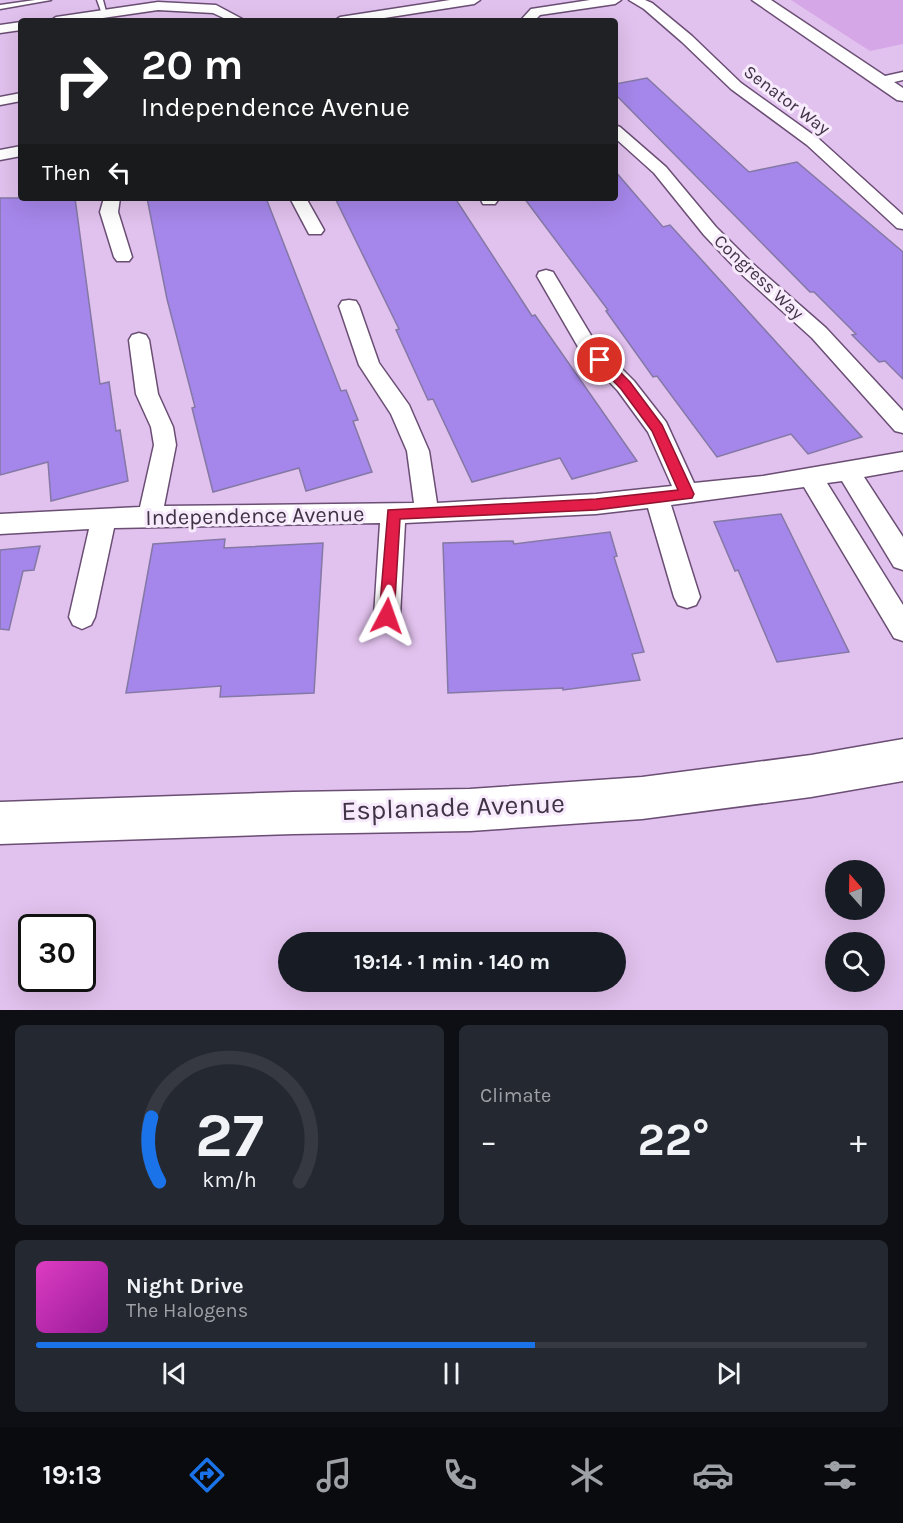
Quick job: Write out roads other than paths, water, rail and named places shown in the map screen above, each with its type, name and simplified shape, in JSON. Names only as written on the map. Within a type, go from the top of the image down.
[{"type":"main road","name":"Esplanade Avenue","points":[[0,823],[292,813],[470,810],[631,799],[811,776],[903,760]]},
{"type":"street","points":[[359,18],[474,0]]},
{"type":"street","points":[[529,18],[536,12],[615,0]]},
{"type":"street","points":[[760,0],[903,96]]},
{"type":"street","name":"Senator Way","points":[[641,3],[687,39],[736,86],[813,142],[850,179],[903,224]]},
{"type":"street","points":[[77,18],[159,6],[216,9],[234,18]]},
{"type":"street","points":[[0,29],[18,26]]},
{"type":"street","points":[[881,81],[903,76]]},
{"type":"street","points":[[0,101],[18,98]]},
{"type":"street","name":"Congress Way","points":[[618,133],[660,170],[710,231],[746,268],[819,333],[903,425]]},
{"type":"street","points":[[0,155],[18,152]]},
{"type":"street","points":[[111,201],[109,212],[123,257]]},
{"type":"street","points":[[300,201],[315,230]]},
{"type":"street","points":[[546,276],[588,347],[626,386],[658,428],[687,494]]},
{"type":"street","points":[[350,306],[369,365],[401,411],[418,451],[427,513]]},
{"type":"street","points":[[139,340],[147,394],[162,427],[165,446],[150,516]]},
{"type":"street","name":"Independence Avenue","points":[[0,524],[150,516],[427,513],[657,498],[811,478],[903,461]]},
{"type":"street","points":[[849,472],[903,559]]},
{"type":"street","points":[[811,478],[903,629]]},
{"type":"street","points":[[657,498],[687,597]]},
{"type":"street","points":[[387,616],[393,514]]},
{"type":"street","points":[[82,617],[104,518]]},
{"type":"lane","points":[[0,7],[48,0]]},
{"type":"lane","points":[[100,0],[105,14]]}]
